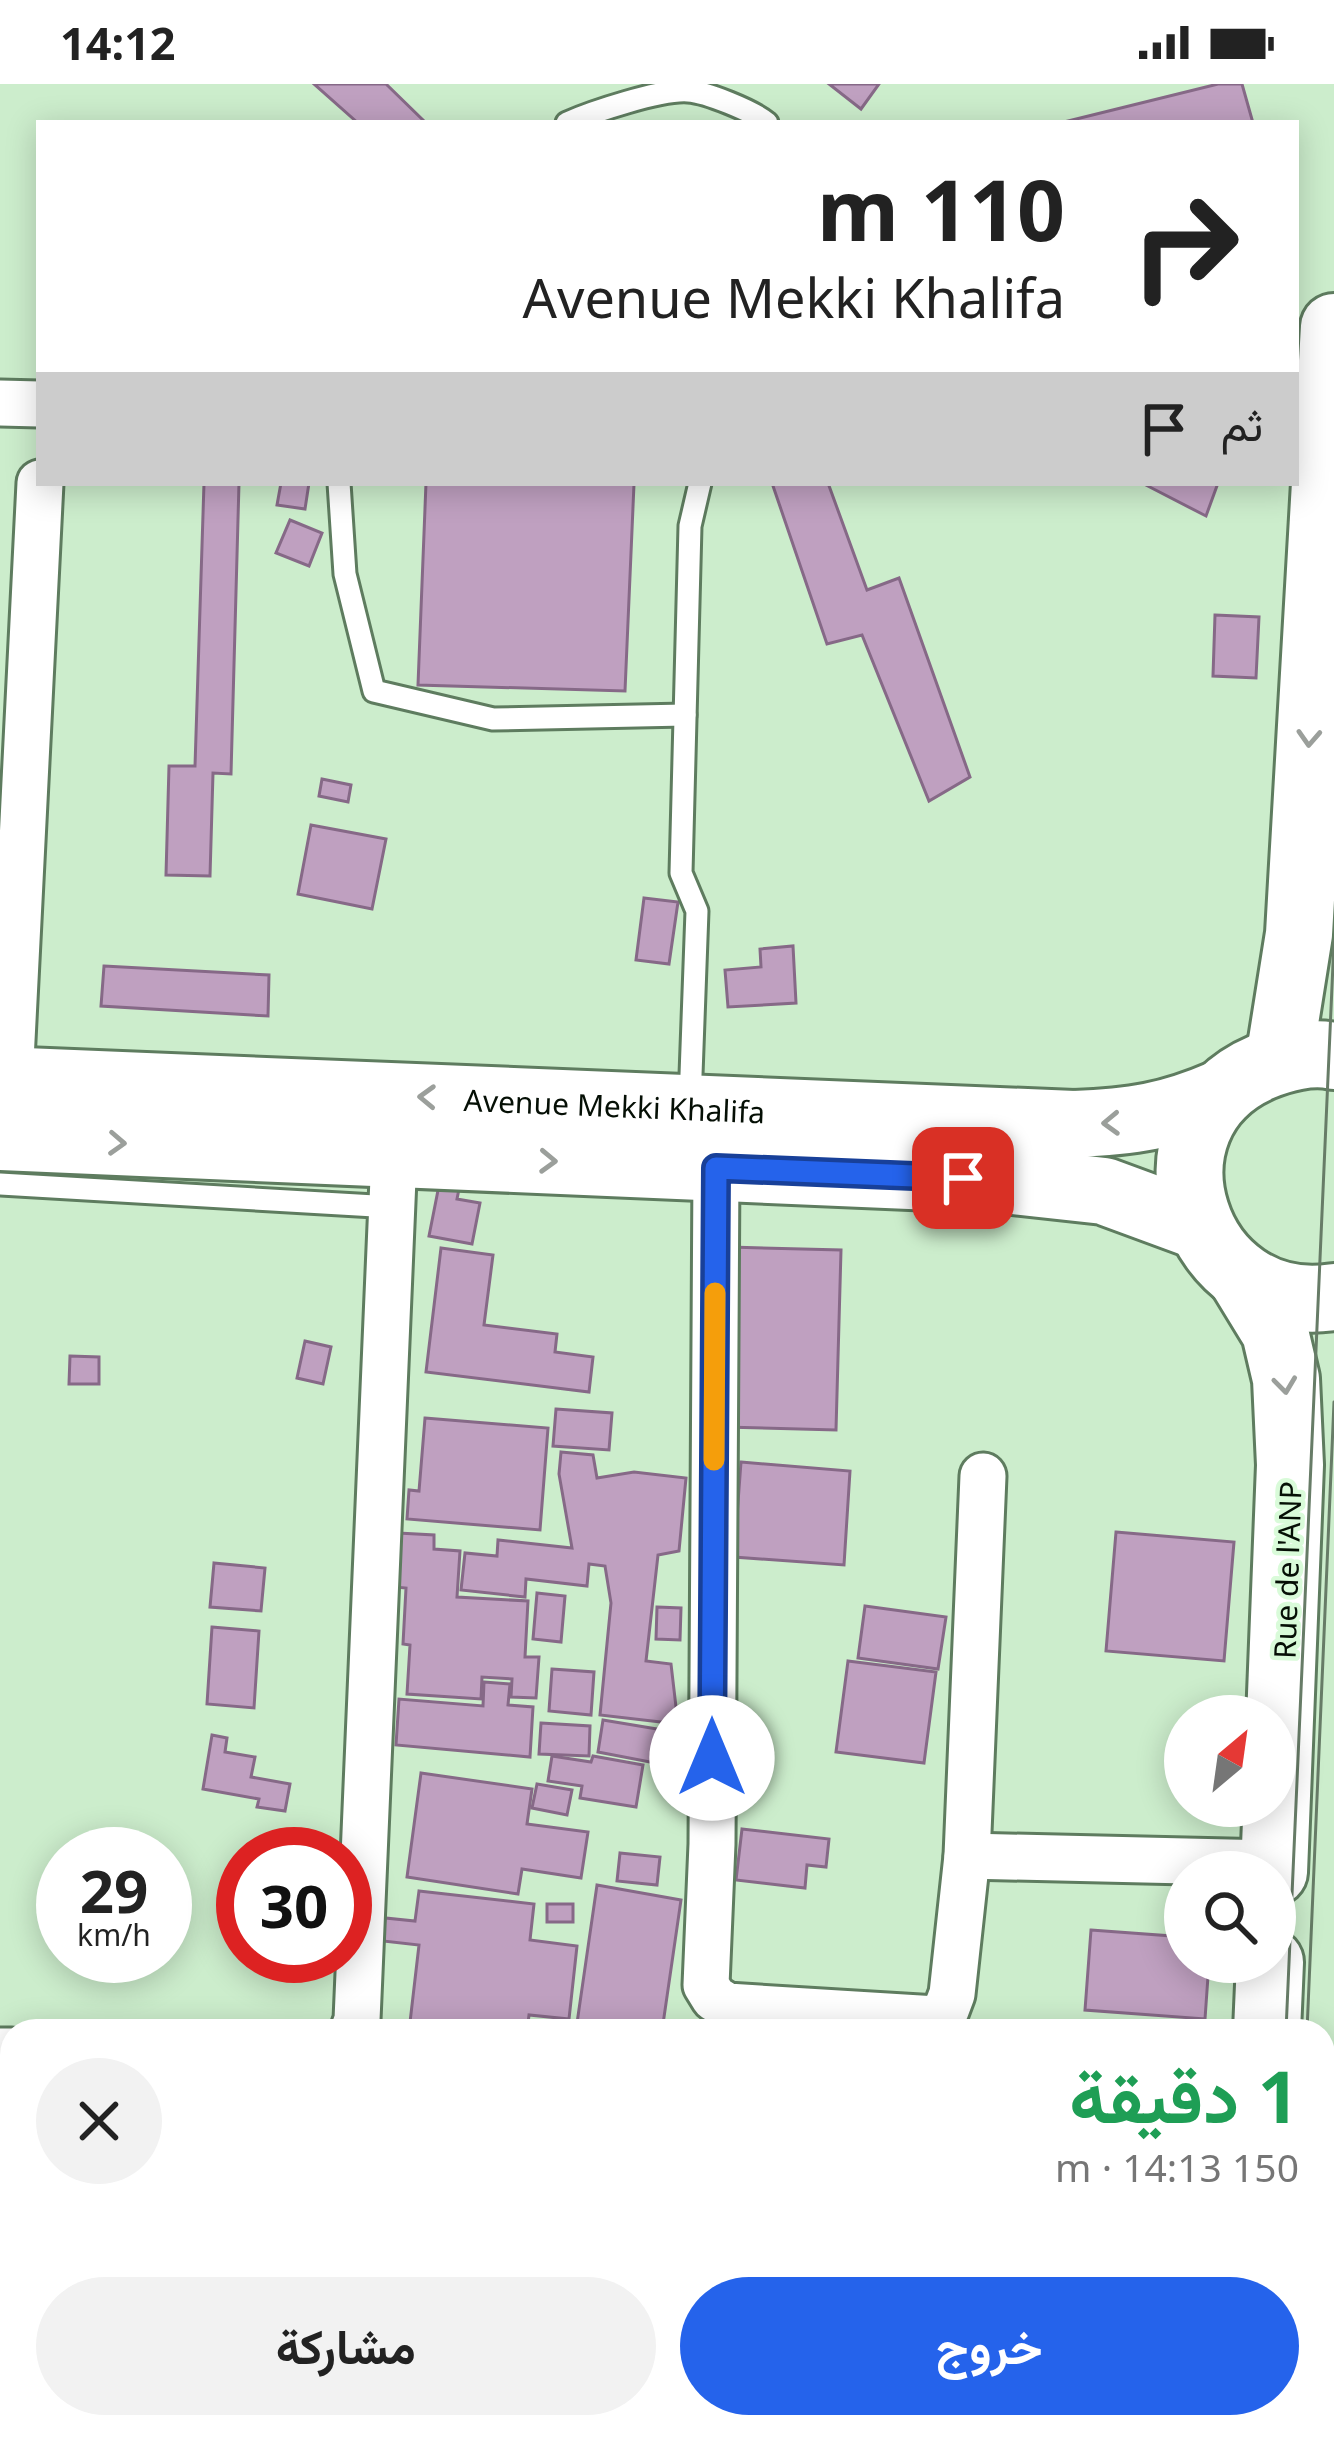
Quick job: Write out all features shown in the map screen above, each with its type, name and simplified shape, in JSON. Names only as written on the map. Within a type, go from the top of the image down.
[{"type":"main road","points":[[1306,1058],[1299,934],[1334,327]]},
{"type":"main road","name":"Avenue Mekki Khalifa","points":[[3,1099],[690,1108],[1112,1123],[1177,1113],[1222,1093],[1249,1072],[1306,1058]]},
{"type":"main road","points":[[1199,1226],[1190,1192],[1190,1155],[1203,1119],[1222,1093]]},
{"type":"main road","name":"Avenue Mekki Khalifa","points":[[3,1099],[393,1181],[716,1168],[1004,1180],[1104,1191],[1199,1226]]},
{"type":"main road","name":"Rue de l'ANP","points":[[1199,1226],[1216,1255],[1242,1278],[1275,1332],[1286,1379],[1290,1465],[1275,1851]]},
{"type":"main road","points":[[1242,1278],[1298,1299],[1334,1297]]},
{"type":"main road","points":[[1268,2019],[1269,1983]]},
{"type":"street","points":[[0,403],[36,404]]},
{"type":"street","points":[[3,1099],[40,486]]},
{"type":"street","points":[[716,1168],[712,1844],[706,1985],[714,1998],[728,2006],[936,2019],[946,2010],[952,1994],[967,1856],[983,1476]]},
{"type":"street","points":[[357,2019],[393,1181]]},
{"type":"street","points":[[967,1856],[1164,1864]]},
{"type":"lane","points":[[574,120],[687,90],[764,120]]},
{"type":"lane","points":[[339,486],[345,574],[374,691],[493,719],[685,715]]},
{"type":"lane","points":[[690,1108],[697,911],[681,873],[690,526],[699,486]]},
{"type":"lane","points":[[0,1184],[393,1181]]},
{"type":"building","points":[[314,84],[386,84],[423,120],[355,120]]},
{"type":"building","points":[[829,84],[879,84],[861,109]]},
{"type":"building","points":[[1218,84],[1242,84],[1252,120],[1072,120]]},
{"type":"building","points":[[204,486],[239,486],[231,774],[213,773],[210,876],[166,875],[169,766],[195,766]]},
{"type":"building","points":[[280,486],[309,486],[305,509],[277,505]]},
{"type":"building","points":[[426,486],[634,486],[625,691],[418,685]]},
{"type":"building","points":[[773,486],[829,486],[867,590],[899,578],[970,777],[929,801],[862,635],[827,644]]},
{"type":"building","points":[[1148,486],[1217,486],[1206,516]]},
{"type":"building","points":[[290,520],[322,533],[309,566],[276,553]]},
{"type":"building","points":[[1215,615],[1259,617],[1256,678],[1213,676]]},
{"type":"building","points":[[322,779],[351,785],[348,802],[319,796]]},
{"type":"building","points":[[311,825],[386,839],[372,909],[298,894]]},
{"type":"building","points":[[644,898],[678,902],[669,964],[636,960]]},
{"type":"building","points":[[793,946],[796,1003],[728,1007],[725,970],[761,967],[760,949]]},
{"type":"building","points":[[104,966],[269,975],[268,1016],[101,1006]]},
{"type":"building","points":[[443,1165],[463,1169],[457,1199],[480,1203],[472,1244],[429,1236]]},
{"type":"building","points":[[729,1247],[841,1250],[836,1430],[724,1427]]},
{"type":"building","points":[[441,1248],[493,1255],[484,1325],[557,1334],[555,1352],[593,1357],[589,1392],[426,1372]]},
{"type":"building","points":[[305,1341],[331,1347],[323,1384],[297,1378]]},
{"type":"building","points":[[70,1356],[99,1357],[99,1384],[69,1384]]},
{"type":"building","points":[[556,1409],[612,1413],[609,1450],[553,1446]]},
{"type":"building","points":[[425,1418],[548,1428],[540,1530],[407,1519],[409,1490],[419,1491]]},
{"type":"building","points":[[561,1452],[593,1455],[597,1478],[634,1472],[686,1478],[679,1551],[658,1555],[646,1661],[671,1664],[678,1724],[600,1715],[611,1603],[605,1566],[589,1564],[587,1586],[526,1579],[525,1597],[461,1590],[465,1553],[497,1556],[498,1540],[572,1548],[559,1474]]},
{"type":"building","points":[[741,1462],[850,1471],[844,1565],[734,1557]]},
{"type":"building","points":[[1116,1532],[1234,1542],[1224,1661],[1106,1651]]},
{"type":"building","points":[[398,1533],[434,1535],[434,1549],[460,1551],[457,1597],[528,1601],[525,1657],[539,1657],[536,1698],[511,1697],[512,1679],[482,1677],[481,1699],[407,1694],[406,1588],[395,1587]]},
{"type":"building","points":[[214,1563],[265,1568],[261,1611],[210,1607]]},
{"type":"building","points":[[537,1593],[565,1596],[561,1642],[533,1639]]},
{"type":"building","points":[[865,1606],[946,1617],[938,1669],[858,1658]]},
{"type":"building","points":[[657,1607],[681,1608],[680,1640],[656,1639]]},
{"type":"building","points":[[212,1627],[259,1631],[254,1708],[207,1704]]},
{"type":"building","points":[[848,1661],[936,1672],[924,1763],[836,1752]]},
{"type":"building","points":[[552,1669],[594,1672],[591,1715],[549,1711]]},
{"type":"building","points":[[484,1682],[510,1684],[508,1705],[533,1707],[530,1757],[396,1745],[399,1699],[483,1706]]},
{"type":"building","points":[[603,1720],[681,1733],[676,1767],[598,1752]]},
{"type":"building","points":[[541,1723],[590,1726],[589,1756],[539,1754]]},
{"type":"building","points":[[212,1735],[227,1738],[225,1752],[255,1757],[251,1777],[290,1784],[285,1811],[257,1807],[259,1799],[203,1789]]},
{"type":"building","points":[[552,1756],[591,1762],[593,1756],[643,1765],[636,1807],[580,1798],[582,1786],[548,1781]]},
{"type":"building","points":[[421,1773],[532,1789],[527,1824],[588,1832],[581,1878],[522,1869],[518,1894],[407,1877]]},
{"type":"building","points":[[537,1784],[572,1790],[567,1815],[532,1808]]},
{"type":"building","points":[[742,1829],[829,1839],[826,1867],[807,1865],[805,1888],[736,1880]]},
{"type":"building","points":[[620,1853],[660,1857],[657,1885],[617,1881]]},
{"type":"building","points":[[597,1885],[681,1900],[664,2019],[578,2019]]},
{"type":"building","points":[[419,1891],[534,1904],[530,1940],[577,1946],[569,2019],[529,2015],[528,2019],[410,2019],[419,1945],[383,1941],[385,1918],[415,1921]]},
{"type":"building","points":[[547,1904],[573,1904],[573,1922],[547,1922]]},
{"type":"building","points":[[1091,1930],[1164,1935],[1164,1983],[1208,1983],[1205,2019],[1085,2010]]},
{"type":"tram line","points":[[1287,2019],[1334,941]]},
{"type":"tram line","points":[[1308,2019],[1334,1402]]},
{"type":"slow traffic","points":[[714,1460],[715,1293]]},
{"type":"route","points":[[712,1758],[716,1168],[963,1178]]}]
